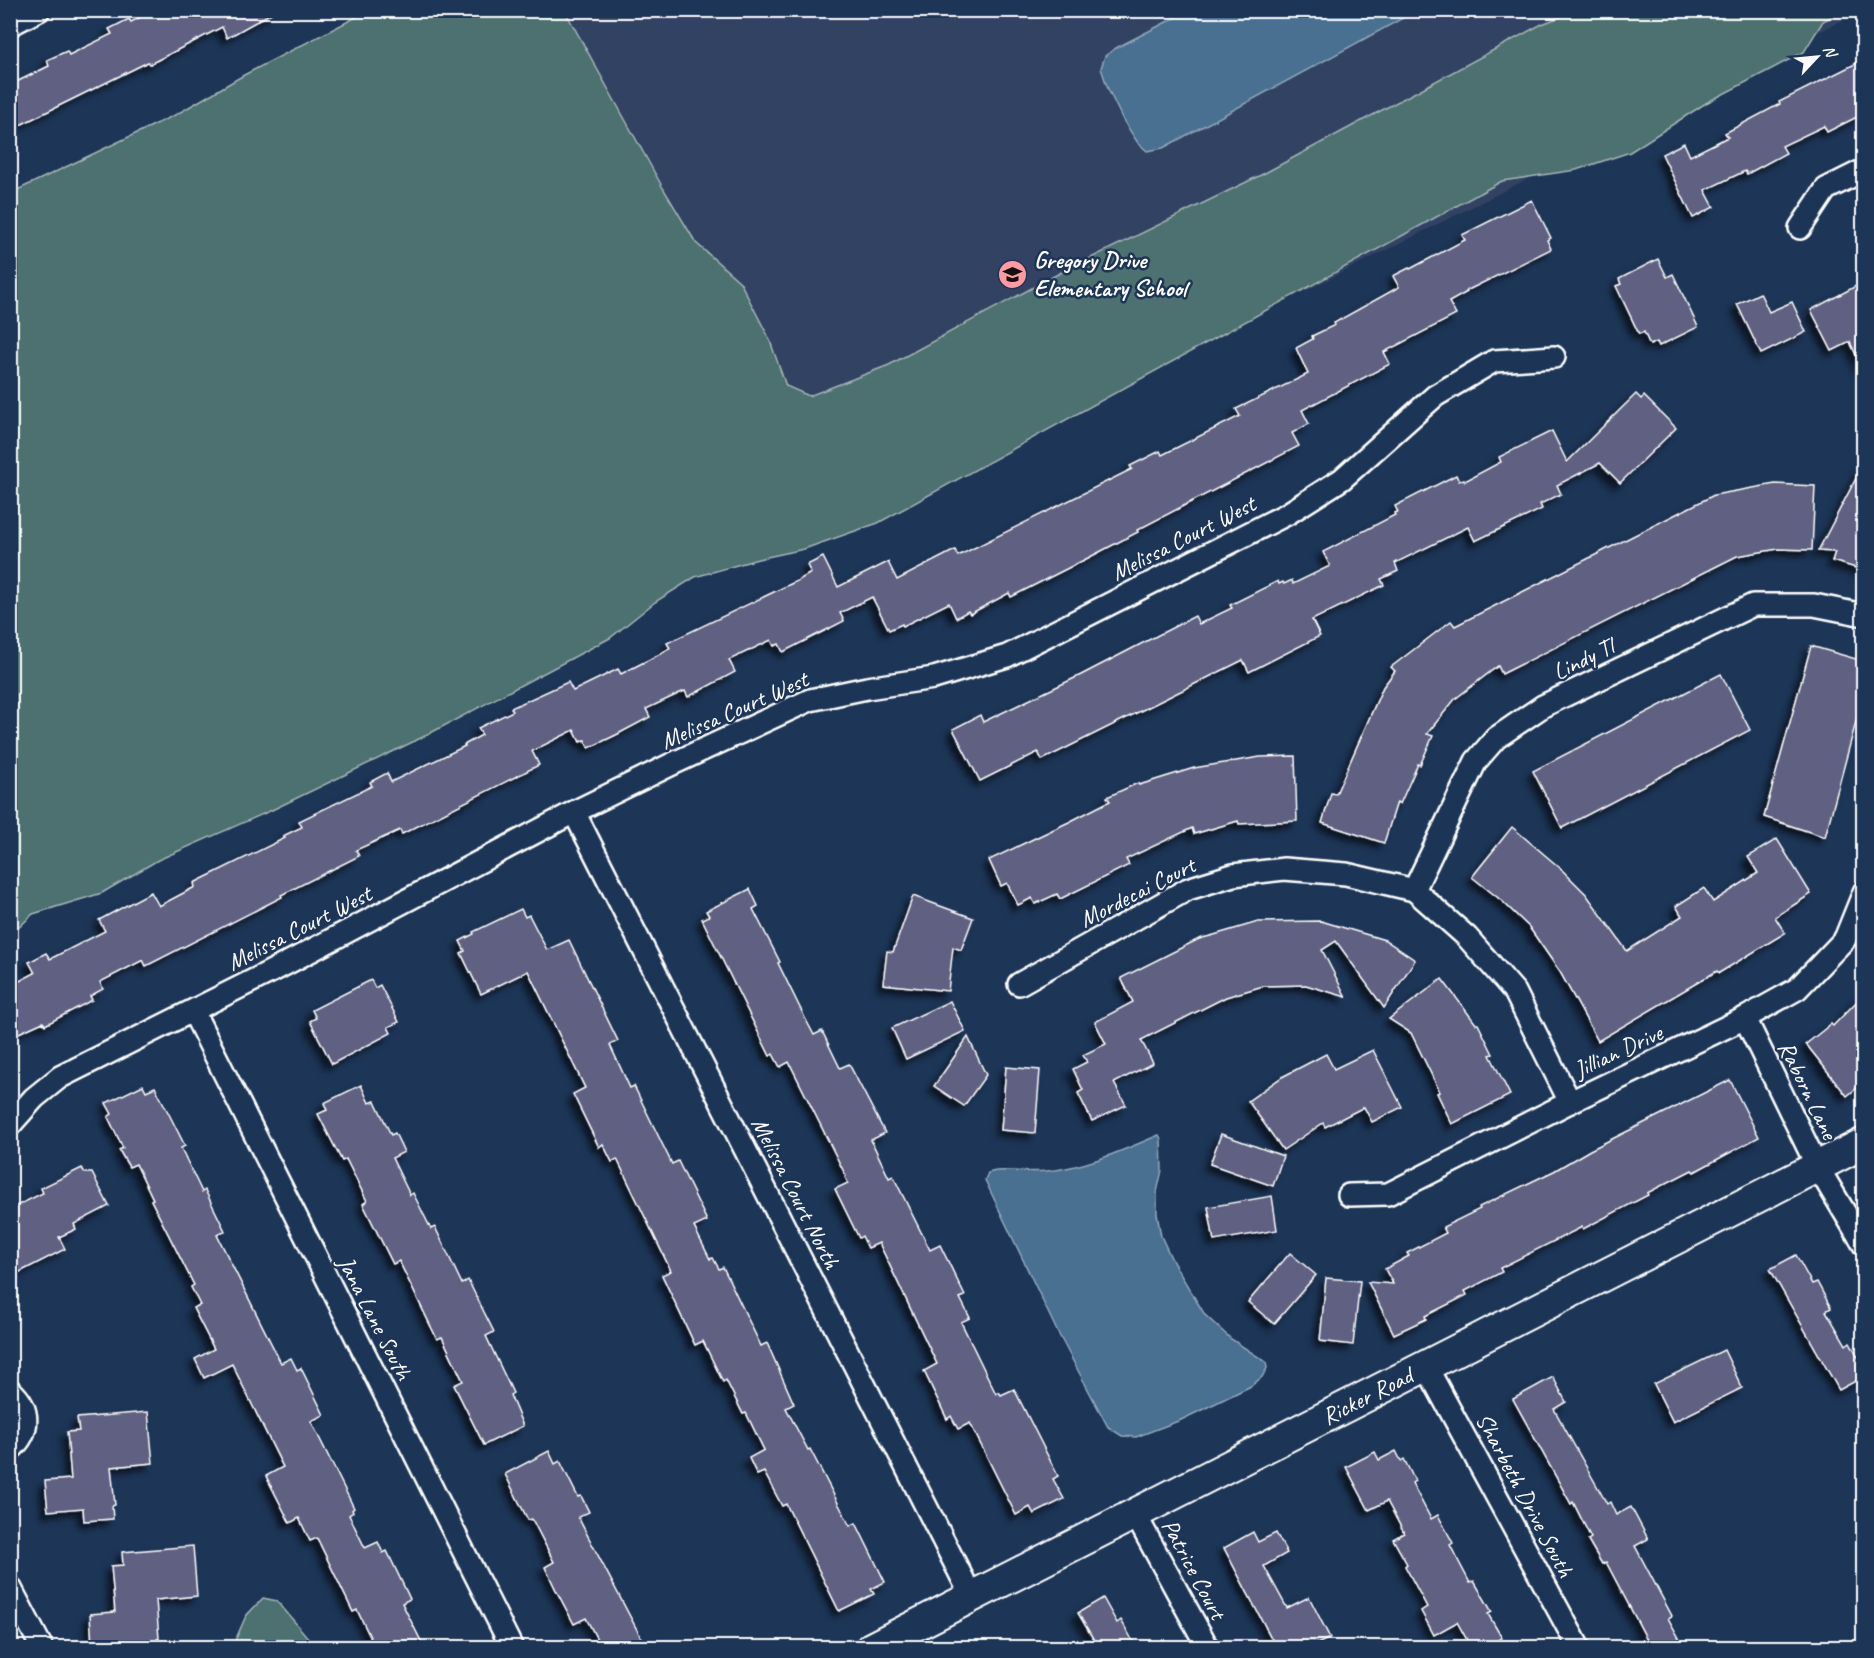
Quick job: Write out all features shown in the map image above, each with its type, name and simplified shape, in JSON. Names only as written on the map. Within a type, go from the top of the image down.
[{"type":"street","points":[[10,25],[39,10]]},
{"type":"street","points":[[1800,228],[1826,189],[1863,170]]},
{"type":"street","name":"Melissa Court West","points":[[10,1125],[34,1098],[60,1077],[193,1011],[574,812],[810,700],[867,688],[934,678],[1007,656],[1287,514],[1342,479],[1435,396],[1494,361],[1554,357]]},
{"type":"street","name":"Lindy Tl","points":[[1414,890],[1476,761],[1496,738],[1543,706],[1753,605],[1814,605],[1863,615]]},
{"type":"street","name":"Melissa Court North","points":[[574,812],[972,1597]]},
{"type":"street","name":"Mordecai Court","points":[[1019,984],[1188,889],[1233,876],[1284,869],[1346,874],[1414,890],[1467,937],[1515,992],[1570,1102]]},
{"type":"street","name":"Jillian Drive","points":[[1349,1195],[1388,1194],[1570,1102],[1745,1018],[1797,989],[1845,939],[1863,892]]},
{"type":"street","name":"Jana Lane South","points":[[193,1011],[512,1647]]},
{"type":"street","name":"Raborn Lane","points":[[1745,1018],[1817,1166],[1863,1245]]},
{"type":"street","name":"Ricker Road","points":[[871,1647],[1863,1143]]},
{"type":"street","name":"Sharbeth Drive South","points":[[1426,1366],[1579,1647]]},
{"type":"street","points":[[10,1390],[23,1408],[27,1420],[19,1443],[10,1450]]},
{"type":"street","name":"Patrice Court","points":[[1135,1514],[1208,1647]]},
{"type":"street","points":[[10,1587],[42,1647]]},
{"type":"shaded area","name":"Gregory Drive Elementary School","points":[[1863,10],[819,536],[550,11]]},
{"type":"shaded area","points":[[1188,11],[1411,11],[1405,17],[1163,148],[1147,151],[1138,143],[1123,120],[1101,68],[1105,56],[1116,48]]},
{"type":"shaded area","points":[[1159,1135],[1162,1170],[1157,1192],[1157,1214],[1161,1236],[1173,1262],[1205,1315],[1231,1339],[1266,1362],[1267,1368],[1262,1377],[1251,1386],[1181,1420],[1136,1437],[1122,1436],[1108,1427],[1057,1331],[985,1180],[988,1173],[996,1171],[1041,1172],[1076,1166]]},
{"type":"green space","points":[[370,10],[565,11],[696,243],[740,282],[769,338],[786,386],[809,396],[889,365],[1058,274],[1265,173],[1542,24],[1576,11],[1844,11],[1823,21],[1804,52],[1706,103],[1630,152],[1576,170],[1502,181],[878,523],[804,549],[695,577],[655,602],[610,638],[423,737],[272,810],[158,860],[102,893],[33,914],[11,935],[11,193],[177,114],[244,75]]},
{"type":"green space","points":[[263,1598],[277,1601],[309,1639],[310,1647],[237,1647],[235,1641],[246,1616]]},
{"type":"building","points":[[154,10],[277,10],[227,38],[222,27],[150,64],[148,62],[10,130],[10,85],[49,66],[47,60],[67,51],[69,55],[112,34],[109,29],[129,19],[131,22]]},
{"type":"building","points":[[1863,60],[1863,114],[1827,132],[1824,126],[1782,146],[1786,153],[1747,174],[1745,171],[1705,190],[1714,207],[1693,218],[1662,154],[1684,143],[1690,156],[1728,137],[1725,133],[1780,104],[1779,102]]},
{"type":"building","points":[[1532,200],[1551,238],[1547,240],[1551,249],[1466,291],[1449,302],[1456,315],[1384,352],[1390,364],[1302,410],[1309,424],[1292,433],[1299,446],[1088,558],[1011,597],[1009,593],[970,614],[968,611],[956,618],[949,603],[903,626],[902,624],[889,630],[872,597],[840,613],[844,621],[783,652],[779,644],[774,646],[771,640],[729,660],[735,672],[688,697],[685,691],[646,709],[650,717],[589,748],[585,740],[580,742],[574,730],[532,751],[539,765],[402,834],[400,830],[356,850],[359,856],[146,966],[143,960],[100,982],[103,989],[90,996],[92,1000],[45,1025],[43,1022],[10,1037],[10,986],[35,973],[29,962],[46,953],[50,959],[105,931],[99,920],[151,892],[159,906],[195,887],[194,883],[285,838],[283,836],[302,827],[299,821],[372,786],[370,782],[387,773],[391,782],[465,746],[482,735],[478,728],[513,711],[511,708],[568,682],[573,691],[618,669],[621,674],[670,648],[667,643],[799,580],[811,573],[807,565],[823,557],[838,587],[888,562],[897,580],[955,550],[958,556],[1132,469],[1130,466],[1160,451],[1162,455],[1240,416],[1236,409],[1308,374],[1296,348],[1313,339],[1312,336],[1399,287],[1393,276],[1465,240],[1462,235]]},
{"type":"building","points":[[1658,259],[1667,277],[1673,274],[1698,327],[1659,346],[1657,342],[1650,345],[1644,332],[1639,334],[1616,286],[1621,284],[1619,279]]},
{"type":"building","points":[[1856,286],[1863,300],[1863,370],[1850,342],[1832,351],[1811,310]]},
{"type":"building","points":[[1760,293],[1769,312],[1792,302],[1806,332],[1761,354],[1737,304]]},
{"type":"building","points":[[1636,394],[1641,399],[1644,396],[1676,428],[1620,483],[1600,463],[1557,485],[1561,494],[1540,504],[1542,509],[1475,541],[1468,527],[1395,563],[1398,571],[1381,579],[1384,585],[1312,620],[1320,636],[1249,672],[1243,660],[1042,760],[1038,752],[980,781],[953,729],[980,715],[983,722],[1195,616],[1199,624],[1232,608],[1230,605],[1278,581],[1279,584],[1283,582],[1284,584],[1292,580],[1293,584],[1330,566],[1323,552],[1395,515],[1394,513],[1398,512],[1395,506],[1456,475],[1459,481],[1464,479],[1465,481],[1501,462],[1499,457],[1552,431],[1567,462]]},
{"type":"building","points":[[1863,465],[1863,570],[1832,561],[1835,552],[1818,551]]},
{"type":"building","points":[[1775,484],[1815,486],[1812,550],[1778,549],[1737,556],[1502,674],[1498,666],[1455,699],[1427,734],[1433,736],[1400,804],[1397,802],[1384,843],[1322,823],[1331,793],[1336,794],[1383,687],[1395,671],[1391,667],[1451,621],[1455,626],[1714,495]]},
{"type":"building","points":[[1811,646],[1863,661],[1863,696],[1825,837],[1764,817]]},
{"type":"building","points":[[1721,674],[1750,730],[1562,828],[1533,771]]},
{"type":"building","points":[[1295,756],[1297,821],[1239,824],[1238,821],[1194,834],[1192,828],[1126,859],[1129,865],[1060,899],[1057,894],[1035,904],[1032,898],[1018,905],[1007,883],[1001,886],[989,860],[1110,801],[1107,797],[1138,783],[1139,785],[1194,768],[1260,757]]},
{"type":"building","points":[[1512,827],[1559,867],[1586,894],[1627,951],[1682,916],[1676,906],[1704,888],[1713,902],[1758,873],[1748,857],[1777,839],[1811,894],[1775,917],[1785,933],[1598,1041],[1560,972],[1529,927],[1472,877]]},
{"type":"building","points":[[750,889],[758,906],[753,909],[814,1035],[822,1031],[840,1068],[849,1064],[885,1133],[871,1140],[889,1178],[893,1176],[930,1250],[940,1245],[965,1296],[960,1298],[970,1318],[961,1322],[996,1394],[999,1392],[1001,1395],[1014,1389],[1058,1476],[1053,1479],[1064,1499],[1034,1514],[1030,1507],[1016,1515],[970,1423],[958,1429],[951,1416],[947,1419],[924,1371],[937,1364],[879,1243],[868,1248],[862,1236],[859,1238],[835,1189],[848,1183],[846,1176],[789,1062],[780,1067],[773,1054],[770,1056],[702,919],[709,916],[706,911]]},
{"type":"building","points":[[913,896],[973,918],[961,950],[953,947],[948,991],[883,984],[887,951],[893,952]]},
{"type":"building","points":[[521,909],[525,917],[529,915],[547,950],[569,940],[618,1041],[610,1045],[630,1088],[634,1086],[672,1164],[678,1161],[707,1221],[694,1227],[710,1259],[713,1258],[719,1269],[723,1267],[761,1346],[767,1343],[794,1404],[786,1408],[850,1526],[856,1523],[885,1582],[871,1589],[874,1594],[839,1611],[786,1504],[782,1506],[764,1472],[757,1475],[749,1458],[764,1450],[746,1413],[743,1414],[726,1380],[723,1382],[703,1341],[695,1345],[662,1275],[671,1271],[617,1159],[612,1162],[603,1144],[599,1147],[573,1094],[585,1088],[528,971],[481,994],[461,953],[465,951],[460,941],[474,934],[473,932]]},
{"type":"building","points":[[1321,921],[1385,940],[1415,960],[1384,1008],[1336,941],[1322,950],[1346,997],[1306,985],[1263,986],[1226,997],[1141,1040],[1153,1063],[1114,1083],[1126,1105],[1092,1121],[1078,1093],[1083,1090],[1073,1069],[1087,1062],[1083,1055],[1106,1044],[1095,1022],[1133,1002],[1121,978],[1199,939],[1258,922]]},
{"type":"building","points":[[1442,979],[1478,1024],[1510,1095],[1452,1124],[1437,1093],[1440,1092],[1411,1033],[1389,1019]]},
{"type":"building","points":[[371,980],[375,988],[380,985],[399,1022],[388,1027],[391,1033],[332,1064],[310,1021],[316,1018],[312,1010]]},
{"type":"building","points":[[1863,995],[1863,1083],[1847,1096],[1806,1044],[1831,1024],[1833,1026]]},
{"type":"building","points":[[950,1001],[965,1031],[906,1059],[892,1028]]},
{"type":"building","points":[[968,1037],[986,1075],[964,1106],[934,1086]]},
{"type":"building","points":[[1373,1050],[1402,1107],[1372,1122],[1364,1107],[1325,1127],[1323,1123],[1283,1150],[1248,1101],[1282,1077],[1326,1054],[1334,1069]]},
{"type":"building","points":[[1006,1067],[1040,1070],[1035,1133],[1001,1130]]},
{"type":"building","points":[[1730,1080],[1759,1137],[1694,1172],[1692,1170],[1647,1193],[1648,1195],[1583,1229],[1582,1227],[1500,1268],[1502,1272],[1465,1291],[1467,1295],[1425,1316],[1426,1319],[1394,1334],[1368,1282],[1393,1284],[1385,1269],[1409,1256],[1407,1253],[1446,1233],[1443,1227],[1480,1209],[1479,1207]]},
{"type":"building","points":[[143,1085],[146,1091],[155,1087],[185,1146],[181,1148],[202,1192],[205,1190],[225,1231],[217,1235],[281,1363],[291,1358],[297,1370],[301,1368],[324,1415],[311,1421],[354,1508],[349,1515],[365,1548],[378,1542],[383,1553],[387,1551],[410,1599],[402,1603],[424,1647],[375,1647],[357,1610],[353,1612],[317,1538],[310,1541],[299,1518],[290,1523],[266,1476],[283,1467],[232,1364],[204,1378],[195,1359],[214,1349],[193,1308],[200,1305],[191,1287],[194,1285],[151,1200],[153,1199],[136,1164],[129,1167],[119,1150],[123,1148],[108,1117],[112,1114],[106,1103]]},
{"type":"building","points":[[361,1085],[369,1103],[375,1101],[391,1135],[395,1133],[404,1152],[392,1158],[410,1195],[413,1193],[431,1229],[435,1227],[462,1284],[468,1280],[494,1332],[486,1336],[513,1393],[510,1395],[523,1426],[484,1445],[454,1385],[463,1381],[442,1337],[437,1339],[399,1261],[393,1264],[363,1204],[367,1201],[346,1159],[342,1161],[318,1114],[327,1110],[324,1103]]},
{"type":"building","points":[[1221,1134],[1283,1156],[1273,1186],[1210,1164]]},
{"type":"building","points":[[82,1168],[85,1173],[92,1173],[109,1206],[74,1224],[76,1229],[59,1237],[65,1249],[10,1277],[10,1209],[43,1193],[41,1188]]},
{"type":"building","points":[[1272,1196],[1277,1230],[1214,1241],[1208,1207]]},
{"type":"building","points":[[1290,1253],[1316,1275],[1274,1324],[1248,1302]]},
{"type":"building","points":[[1796,1255],[1812,1284],[1817,1282],[1831,1308],[1826,1311],[1846,1345],[1850,1342],[1863,1366],[1858,1368],[1863,1377],[1839,1390],[1770,1269]]},
{"type":"building","points":[[1326,1278],[1360,1281],[1353,1345],[1320,1341]]},
{"type":"building","points":[[1724,1350],[1742,1388],[1673,1422],[1654,1384]]},
{"type":"building","points":[[1553,1377],[1566,1402],[1554,1409],[1607,1504],[1610,1502],[1616,1515],[1631,1507],[1648,1539],[1635,1546],[1672,1616],[1668,1618],[1684,1647],[1651,1647],[1606,1562],[1602,1564],[1588,1540],[1591,1538],[1573,1502],[1571,1504],[1513,1399]]},
{"type":"building","points":[[148,1412],[153,1463],[111,1467],[115,1505],[112,1506],[113,1519],[84,1521],[83,1508],[48,1511],[45,1481],[71,1479],[67,1432],[79,1431],[77,1418]]},
{"type":"building","points":[[549,1451],[555,1464],[560,1461],[578,1497],[581,1496],[589,1512],[578,1517],[646,1647],[601,1647],[586,1618],[574,1624],[556,1590],[545,1567],[554,1562],[532,1519],[528,1520],[505,1474]]},
{"type":"building","points":[[1396,1451],[1401,1461],[1404,1459],[1415,1481],[1412,1483],[1431,1519],[1438,1515],[1453,1543],[1450,1545],[1470,1583],[1474,1581],[1492,1612],[1488,1614],[1502,1638],[1484,1647],[1471,1647],[1457,1622],[1434,1635],[1421,1611],[1427,1607],[1393,1539],[1404,1533],[1387,1501],[1369,1510],[1346,1467],[1375,1452],[1379,1460]]},
{"type":"building","points":[[1253,1532],[1258,1542],[1276,1533],[1287,1553],[1264,1566],[1287,1608],[1309,1597],[1330,1638],[1311,1647],[1276,1647],[1224,1548]]},
{"type":"building","points":[[193,1546],[197,1596],[156,1600],[158,1647],[129,1647],[129,1641],[92,1645],[90,1614],[115,1612],[111,1566],[123,1565],[122,1552]]},
{"type":"building","points":[[1103,1598],[1117,1623],[1121,1620],[1136,1647],[1098,1647],[1078,1613]]},
{"type":"place","name":"Gregory Drive Elementary School","points":[[1013,274]]}]
